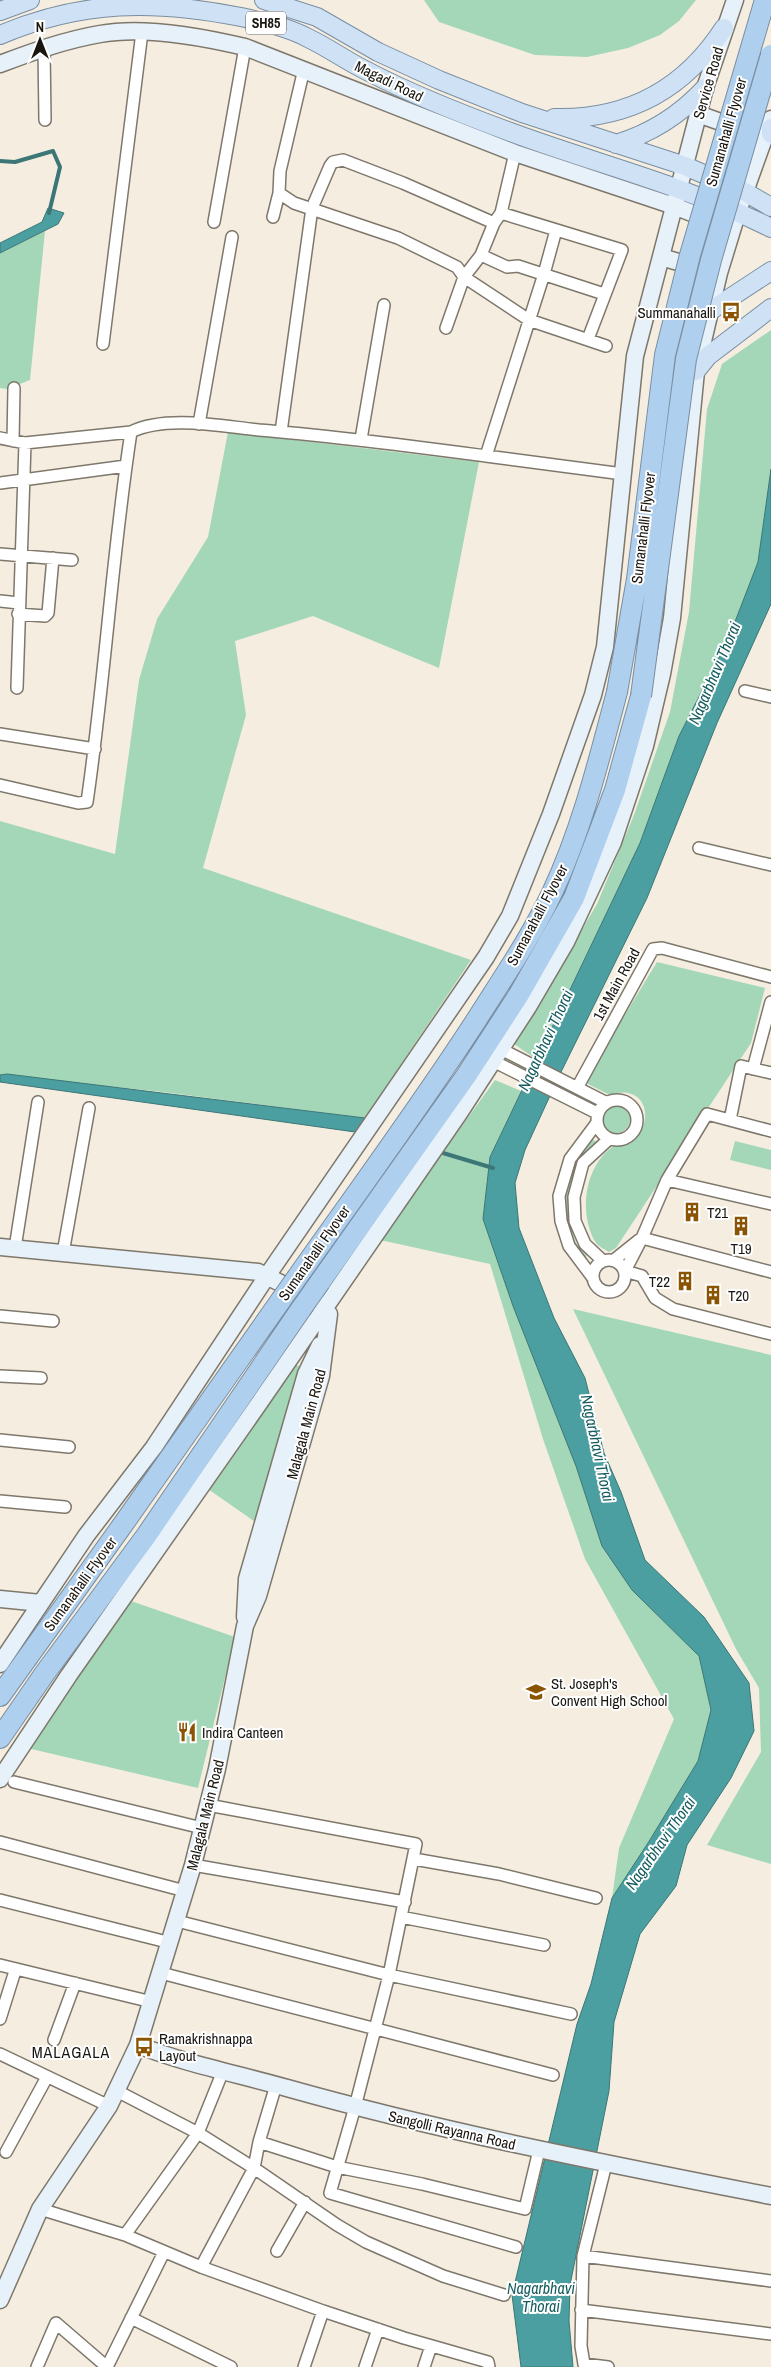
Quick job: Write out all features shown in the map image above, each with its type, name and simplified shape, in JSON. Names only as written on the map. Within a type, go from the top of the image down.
[{"type":"highway","name":"Sumanahalli Flyover","points":[[0,1696],[447,1065],[530,936],[552,892],[573,843],[594,781],[617,692],[637,578],[665,355],[690,255],[764,0]]},
{"type":"highway","name":"Sumanahalli Flyover","points":[[0,1738],[56,1657],[146,1536],[301,1309],[466,1076],[522,988],[574,898],[616,790],[640,696],[686,359],[711,260],[771,56]]},
{"type":"main road","points":[[0,11],[30,0]]},
{"type":"main road","name":"Magadi Road","points":[[264,0],[317,17],[408,67],[522,113],[685,166],[745,192],[771,207]]},
{"type":"main road","name":"Magadi Road","points":[[0,35],[49,17],[119,4],[169,5],[222,12],[262,22],[307,37],[344,59],[399,87],[514,133],[680,188],[738,211],[771,228]]},
{"type":"main road","points":[[522,113],[554,118],[588,117],[636,105],[666,89],[693,68],[724,28]]},
{"type":"main road","points":[[616,144],[643,135],[667,122],[705,88]]},
{"type":"main road","points":[[710,311],[771,271]]},
{"type":"main road","points":[[696,371],[708,356],[771,308]]},
{"type":"street","name":"Service Road","points":[[0,1664],[86,1536],[154,1447],[267,1276],[491,949],[510,916],[563,785],[594,695],[605,647],[635,356],[705,88],[735,0]]},
{"type":"street","name":"Magadi Road","points":[[0,64],[44,48],[101,33],[142,32],[214,40],[245,47],[515,153],[674,206],[732,229]]},
{"type":"street","points":[[103,344],[142,32]]},
{"type":"street","points":[[214,222],[245,47]]},
{"type":"street","points":[[44,48],[45,120]]},
{"type":"street","points":[[273,217],[279,193],[280,171],[304,69]]},
{"type":"street","points":[[698,114],[769,133]]},
{"type":"street","points":[[202,1828],[7,1781],[68,1675],[434,1150],[502,1057],[566,942],[609,851],[645,746],[662,674],[672,618],[696,371],[719,273],[732,229],[769,133],[771,120]]},
{"type":"street","points":[[446,328],[464,277],[481,255],[494,223],[501,213],[515,153]]},
{"type":"street","points":[[281,432],[312,208],[333,162],[343,160],[403,183],[494,223]]},
{"type":"street","points":[[279,193],[294,203],[398,238],[457,267],[464,277],[529,320],[606,346]]},
{"type":"street","points":[[501,213],[622,250],[588,340]]},
{"type":"street","points":[[486,456],[544,274],[556,230]]},
{"type":"street","points":[[199,424],[232,237]]},
{"type":"street","points":[[481,255],[507,266],[518,266],[604,294]]},
{"type":"street","points":[[661,256],[719,273]]},
{"type":"street","points":[[361,439],[384,306]]},
{"type":"street","points":[[13,441],[14,388]]},
{"type":"street","points":[[0,438],[25,443],[131,432],[153,424],[199,424],[361,439],[623,474]]},
{"type":"street","points":[[0,784],[78,803],[87,802],[95,749],[131,432]]},
{"type":"street","points":[[17,688],[18,608],[22,555],[25,443]]},
{"type":"street","points":[[0,482],[126,466]]},
{"type":"street","points":[[0,554],[72,560]]},
{"type":"street","points":[[0,601],[45,616],[48,613],[52,558]]},
{"type":"street","points":[[745,691],[771,696]]},
{"type":"street","points":[[0,734],[95,749]]},
{"type":"street","points":[[699,848],[771,865]]},
{"type":"street","name":"1st Main Road","points":[[575,1087],[653,949],[662,948],[771,977]]},
{"type":"street","points":[[753,1069],[771,1002]]},
{"type":"street","points":[[502,1057],[606,1102]]},
{"type":"street","points":[[502,1057],[596,1118],[603,1135],[609,1139],[623,1139],[634,1131],[637,1118],[635,1111],[626,1101],[612,1100],[606,1102],[596,1118],[570,1159],[559,1196],[562,1221],[569,1246],[602,1290],[613,1291],[622,1286],[626,1276],[625,1271],[622,1266],[608,1261],[585,1244],[575,1221],[574,1197],[583,1163],[609,1139]]},
{"type":"street","points":[[730,1120],[741,1066],[771,1073]]},
{"type":"street","points":[[38,1102],[8,1248],[258,1272],[315,1300],[325,1308]]},
{"type":"street","points":[[63,1253],[89,1108]]},
{"type":"street","points":[[625,1271],[642,1238],[667,1180],[707,1114],[771,1131]]},
{"type":"street","points":[[667,1180],[771,1204]]},
{"type":"street","points":[[593,1278],[595,1268],[642,1238],[771,1272]]},
{"type":"street","points":[[625,1271],[642,1276],[655,1298],[673,1309],[771,1334]]},
{"type":"street","name":"Malagala Main Road","points":[[2,2292],[40,2209],[117,2091],[138,2045],[162,1973],[208,1805],[245,1626],[247,1579],[306,1374],[326,1333],[329,1314],[325,1308]]},
{"type":"street","points":[[0,1316],[53,1320]]},
{"type":"street","points":[[0,1376],[41,1378]]},
{"type":"street","points":[[0,1440],[68,1447]]},
{"type":"street","points":[[0,1500],[65,1507]]},
{"type":"street","points":[[0,1599],[41,1603]]},
{"type":"street","points":[[208,1805],[416,1844],[389,1975],[355,2107],[330,2193],[320,2213]]},
{"type":"street","points":[[0,1842],[185,1891]]},
{"type":"street","points":[[414,1859],[499,1874],[596,1898]]},
{"type":"street","points":[[193,1865],[404,1902]]},
{"type":"street","points":[[0,1900],[170,1943]]},
{"type":"street","points":[[401,1917],[544,1944]]},
{"type":"street","points":[[177,1921],[389,1975],[570,2014]]},
{"type":"street","points":[[0,1965],[15,1971],[75,1983],[152,2002]]},
{"type":"street","points":[[0,2019],[15,1971]]},
{"type":"street","points":[[162,1973],[553,2075]]},
{"type":"street","points":[[54,2040],[75,1983]]},
{"type":"street","name":"Sangolli Rayanna Road","points":[[138,2045],[223,2071],[355,2107],[602,2164],[771,2196]]},
{"type":"street","points":[[0,2054],[109,2106]]},
{"type":"street","points":[[125,2235],[198,2133],[223,2071]]},
{"type":"street","points":[[6,2152],[48,2077]]},
{"type":"street","points":[[201,2267],[254,2168],[259,2142],[276,2085]]},
{"type":"street","points":[[117,2091],[198,2133],[254,2168],[337,2225],[366,2242],[443,2276],[504,2295]]},
{"type":"street","points":[[259,2142],[338,2167],[422,2184],[525,2209],[541,2150]]},
{"type":"street","points":[[602,2164],[582,2256],[581,2346],[584,2366],[608,2367]]},
{"type":"street","points":[[330,2193],[516,2247]]},
{"type":"street","points":[[277,2251],[305,2202]]},
{"type":"street","points":[[40,2209],[125,2235],[201,2267],[323,2311],[431,2346],[488,2362],[489,2367]]},
{"type":"street","points":[[37,2367],[56,2323],[108,2367],[164,2252]]},
{"type":"street","points":[[582,2256],[771,2281]]},
{"type":"street","points":[[581,2310],[771,2334]]},
{"type":"street","points":[[304,2367],[323,2311]]},
{"type":"street","points":[[131,2318],[231,2367]]},
{"type":"street","points":[[365,2367],[378,2329]]},
{"type":"street","points":[[424,2367],[431,2346]]},
{"type":"green space","points":[[424,0],[696,0],[679,21],[660,35],[628,48],[587,57],[535,55],[439,22]]},
{"type":"green space","points":[[45,231],[30,380],[7,389],[0,388],[0,253]]},
{"type":"green space","points":[[771,330],[771,469],[758,562],[728,640],[679,736],[640,843],[536,1059],[514,1044],[597,904],[634,815],[670,712],[689,612],[707,409],[722,364]]},
{"type":"green space","points":[[228,432],[479,462],[439,668],[313,616],[235,641],[246,715],[203,868],[471,960],[365,1118],[163,1092],[0,1075],[0,821],[115,854],[139,680],[157,619],[208,537]]},
{"type":"green space","points":[[657,962],[765,988],[751,1043],[616,1248],[609,1252],[596,1243],[590,1232],[586,1205],[590,1178],[604,1154],[614,1146],[631,1141],[637,1137],[644,1124],[644,1107],[641,1101],[628,1093],[610,1095],[584,1082]]},
{"type":"green space","points":[[495,1080],[521,1091],[490,1157],[483,1219],[513,1306],[576,1466],[602,1546],[632,1590],[699,1656],[711,1710],[698,1761],[612,1898],[619,1848],[674,1719],[585,1559],[543,1439],[490,1264],[380,1240]]},
{"type":"green space","points":[[616,1105],[626,1109],[630,1119],[626,1129],[616,1133],[606,1129],[602,1119],[606,1109]]},
{"type":"green space","points":[[591,1139],[597,1142],[586,1153],[569,1220],[576,1243],[587,1256],[584,1258],[570,1235],[565,1211],[565,1199],[566,1186],[574,1161]]},
{"type":"green space","points":[[735,1141],[771,1150],[771,1170],[730,1160]]},
{"type":"green space","points":[[573,1309],[771,1355],[771,1864],[707,1845],[761,1752],[759,1688],[736,1649]]},
{"type":"green space","points":[[294,1364],[301,1367],[258,1524],[208,1489]]},
{"type":"green space","points":[[131,1601],[235,1637],[198,1788],[27,1748]]},
{"type":"water","points":[[48,208],[64,213],[58,224],[0,253],[0,243],[42,222]]},
{"type":"water","name":"Nagarbhavi Thorai","points":[[771,469],[771,604],[717,723],[647,898],[561,1072],[525,1150],[515,1183],[519,1228],[554,1318],[585,1378],[604,1453],[621,1492],[645,1560],[704,1617],[749,1683],[754,1731],[731,1778],[687,1845],[676,1886],[640,1934],[614,2022],[609,2091],[570,2285],[569,2321],[573,2367],[521,2367],[512,2295],[577,2024],[591,1984],[612,1898],[698,1761],[711,1710],[699,1656],[632,1590],[602,1546],[576,1466],[513,1306],[483,1219],[490,1157],[640,843],[679,736],[728,640],[758,562]]},
{"type":"water","points":[[7,1074],[365,1118],[355,1132],[0,1082],[0,1075]]},
{"type":"waterway","points":[[0,161],[15,162],[53,151],[60,167],[49,213]]},
{"type":"waterway","points":[[443,1153],[493,1168]]},
{"type":"place","name":"Summanahalli","points":[[731,312]]},
{"type":"place","name":"T21","points":[[692,1212]]},
{"type":"place","name":"T19","points":[[741,1226]]},
{"type":"place","name":"T22","points":[[685,1281]]},
{"type":"place","name":"T20","points":[[713,1295]]},
{"type":"place","name":"St. Joseph's Convent High School","points":[[536,1692]]},
{"type":"place","name":"Indira Canteen","points":[[187,1732]]},
{"type":"place","name":"Ramakrishnappa Layout","points":[[144,2047]]},
{"type":"district","name":"MALAGALA","points":[[71,2052]]}]
